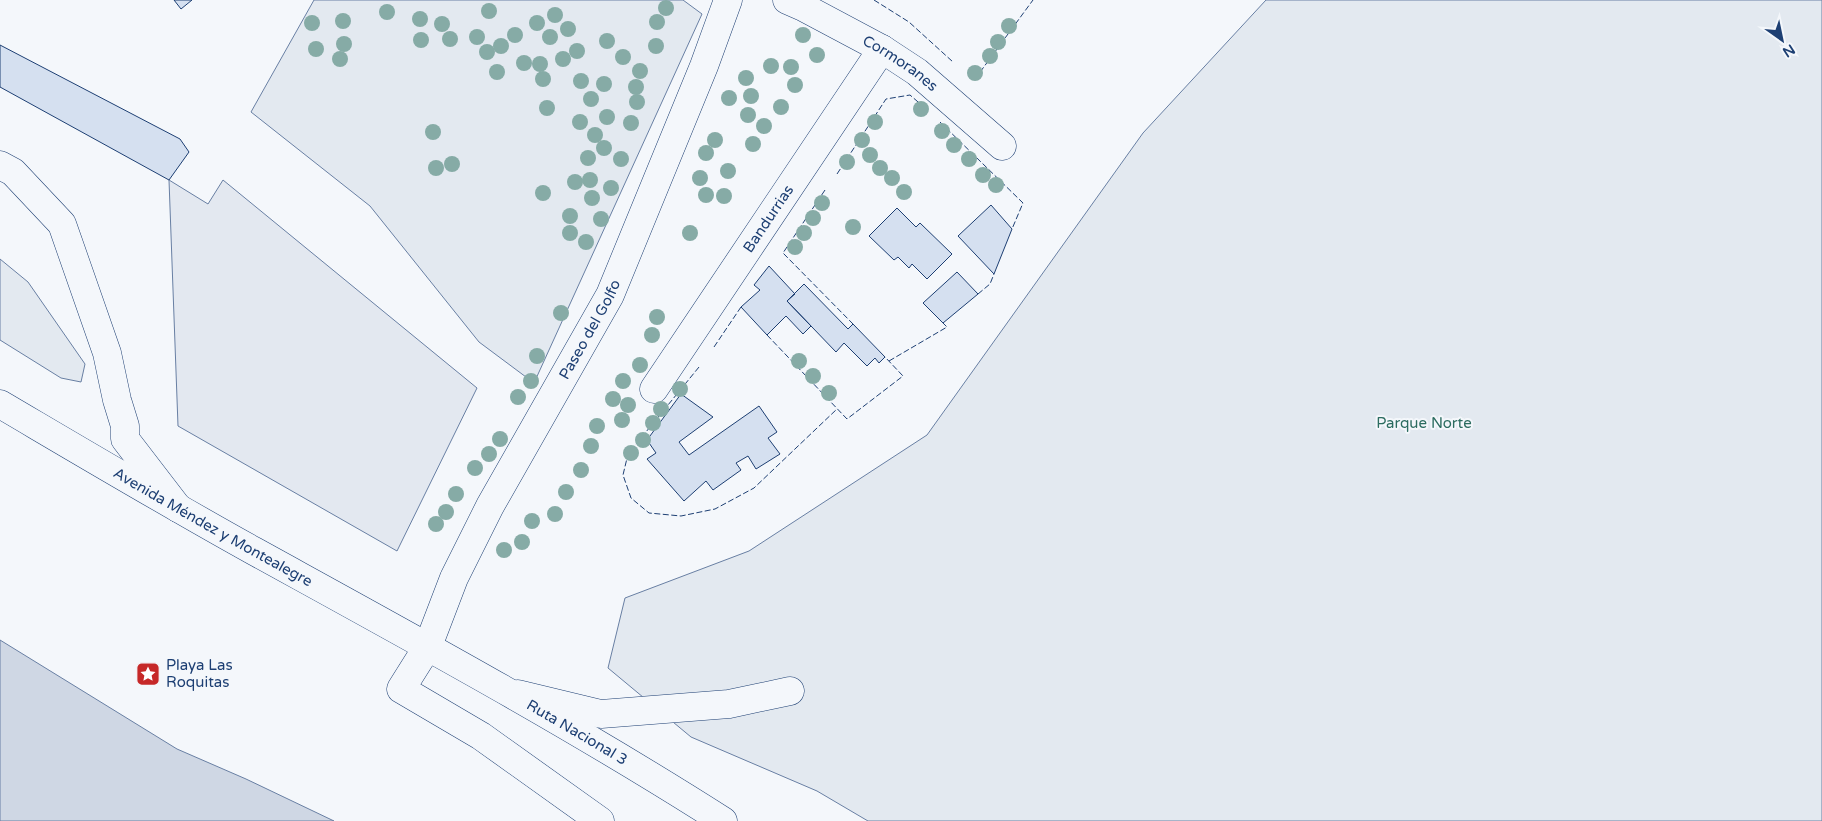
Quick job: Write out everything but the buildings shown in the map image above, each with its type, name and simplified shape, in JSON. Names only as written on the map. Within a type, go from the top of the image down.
[{"type":"main road","name":"Paseo del Golfo","points":[[600,821],[481,736],[401,689],[428,646],[454,578],[490,506],[610,295],[704,66],[728,0]]},
{"type":"main road","name":"Cormoranes","points":[[787,0],[804,7],[882,49],[917,72],[1002,146]]},
{"type":"main road","name":"Bandurrias","points":[[654,389],[882,49]]},
{"type":"main road","points":[[0,165],[13,172],[62,224],[107,353],[117,400],[126,426],[125,439],[178,508]]},
{"type":"main road","name":"Avenida Méndez y Montealegre","points":[[0,404],[178,508],[428,646]]},
{"type":"main road","name":"Ruta Nacional 3","points":[[428,646],[662,782],[723,821]]},
{"type":"main road","points":[[505,691],[601,714],[729,704],[790,691]]},
{"type":"green space","points":[[314,0],[683,0],[702,14],[534,383],[479,342],[370,206],[251,112]]},
{"type":"green space","name":"Parque Norte","points":[[1266,0],[1822,0],[1822,821],[868,821],[817,791],[691,737],[608,668],[625,598],[749,551],[927,435],[1143,133]]},
{"type":"green space","points":[[0,259],[28,282],[85,364],[81,382],[61,378],[0,340]]},
{"type":"shaded area","points":[[169,180],[208,204],[223,180],[477,388],[397,551],[178,426]]},
{"type":"shaded area","points":[[0,640],[177,749],[334,821],[0,821]]},
{"type":"fence","points":[[874,0],[909,22],[953,62]]},
{"type":"fence","points":[[975,79],[1033,0]]},
{"type":"fence","points":[[837,174],[886,99],[910,95],[925,108]]},
{"type":"fence","points":[[940,122],[1023,203],[1012,229]]},
{"type":"fence","points":[[825,190],[783,253],[853,324]]},
{"type":"fence","points":[[978,294],[990,284],[994,274]]},
{"type":"fence","points":[[714,347],[741,307]]},
{"type":"fence","points":[[889,361],[947,327],[943,323]]},
{"type":"fence","points":[[767,335],[847,419],[903,376],[885,357]]},
{"type":"fence","points":[[699,367],[628,454],[623,475],[631,498],[649,513],[681,516],[715,509],[754,488],[837,409]]},
{"type":"place","name":"Playa Las Roquitas","points":[[148,674]]}]
